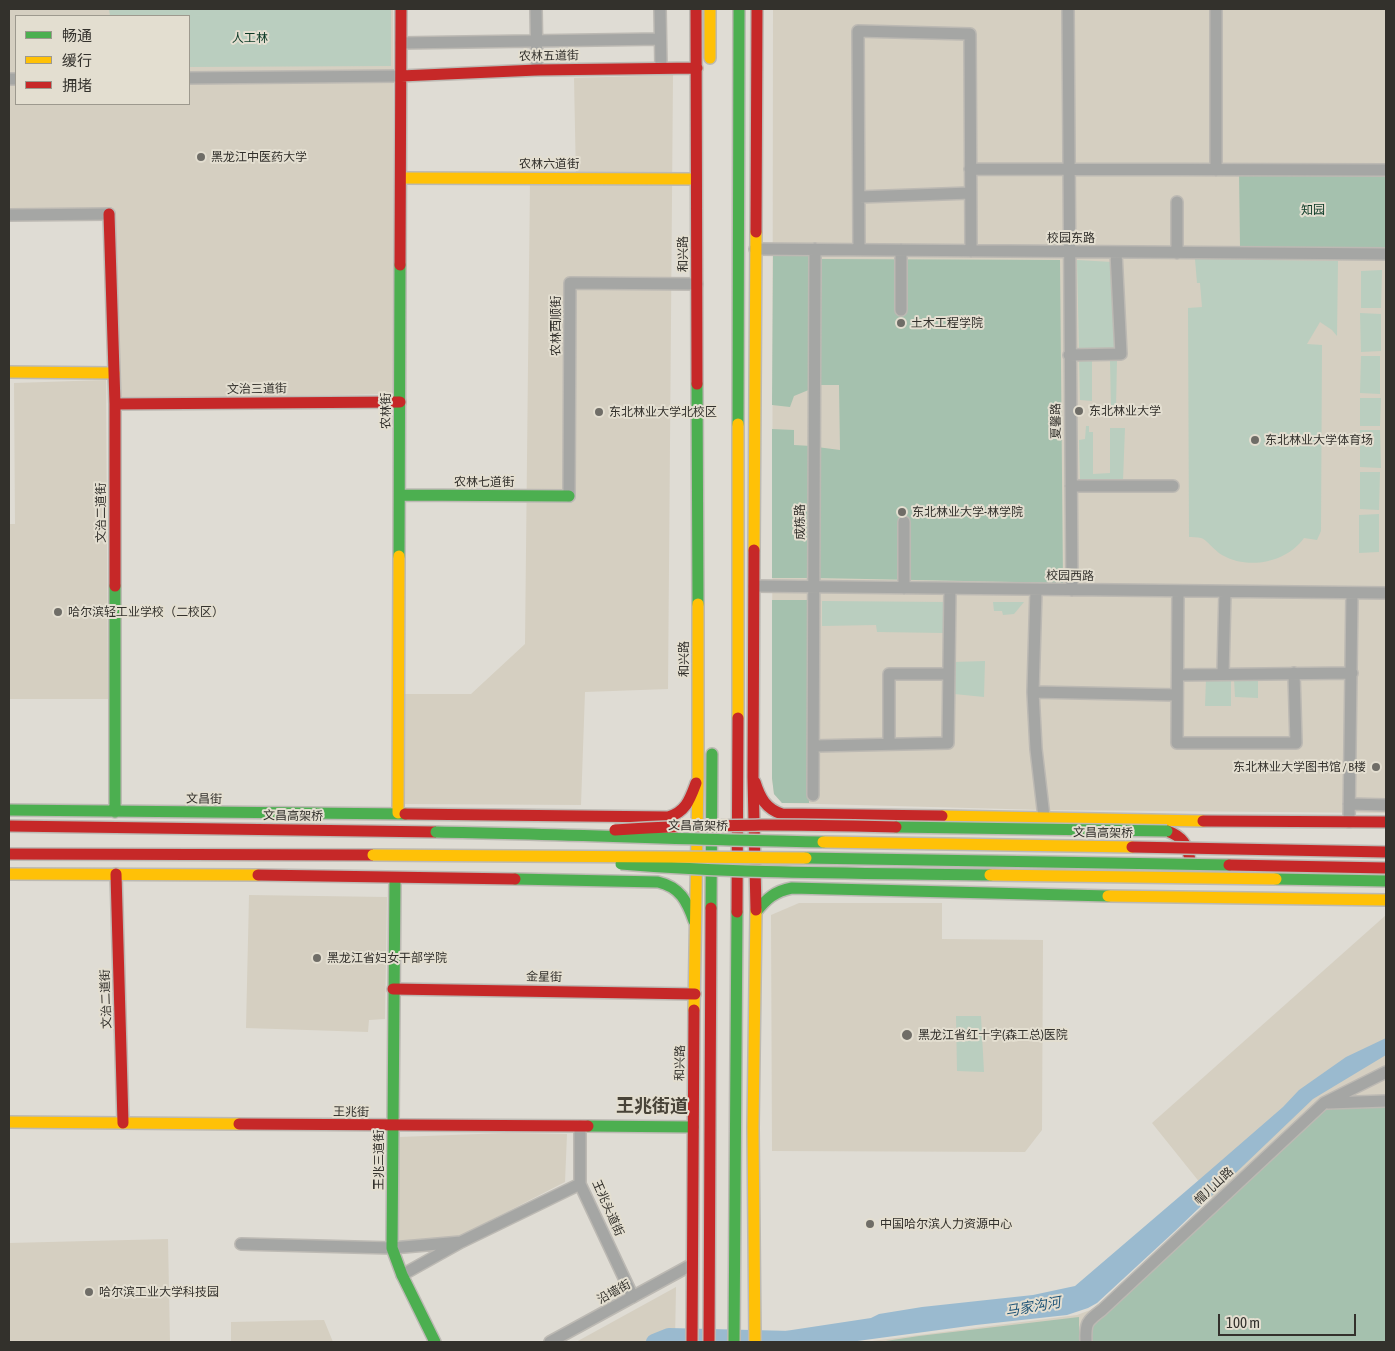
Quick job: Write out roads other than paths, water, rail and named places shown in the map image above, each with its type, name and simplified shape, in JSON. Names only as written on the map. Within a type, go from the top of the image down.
[{"type":"main road","name":"农林街","points":[[398,813],[402,9]]},
{"type":"main road","name":"和兴路","points":[[692,1342],[691,1265],[698,778],[696,9]]},
{"type":"main road","points":[[710,9],[710,67]]},
{"type":"main road","points":[[734,1342],[738,778],[739,9]]},
{"type":"main road","points":[[755,1342],[753,1127],[756,912],[753,777],[757,9]]},
{"type":"main road","name":"农林五道街","points":[[401,76],[537,70],[697,68]]},
{"type":"main road","name":"农林六道街","points":[[401,178],[696,179]]},
{"type":"main road","name":"文治二道街","points":[[109,214],[115,404],[115,812]]},
{"type":"main road","points":[[9,372],[114,372]]},
{"type":"main road","name":"文治三道街","points":[[115,404],[400,402]]},
{"type":"main road","name":"农林七道街","points":[[400,495],[568,496]]},
{"type":"main road","points":[[709,1342],[712,747]]},
{"type":"main road","points":[[753,777],[764,802],[771,811],[785,814],[1044,816],[1260,822],[1386,822]]},
{"type":"main road","name":"文昌街","points":[[9,810],[668,817],[680,813],[688,804],[698,778]]},
{"type":"main road","points":[[736,972],[754,794]]},
{"type":"main road","points":[[228,813],[296,830]]},
{"type":"main road","points":[[824,815],[808,821],[802,827],[797,839],[796,849],[801,868],[807,877],[814,884],[828,889]]},
{"type":"main road","points":[[622,817],[640,826],[646,834],[647,842],[646,863],[642,871],[636,876],[624,880]]},
{"type":"main road","points":[[1260,822],[1308,832],[1386,832]]},
{"type":"main road","points":[[543,834],[658,827],[773,825],[1167,832],[1176,834],[1186,842],[1190,854],[1191,867],[1186,881],[1158,897]]},
{"type":"main road","name":"文昌高架桥","points":[[9,826],[543,834],[667,839],[1386,852]]},
{"type":"main road","points":[[9,854],[667,856],[1386,868]]},
{"type":"main road","points":[[228,874],[297,854]]},
{"type":"main road","points":[[546,857],[657,867],[774,871],[1386,882]]},
{"type":"main road","points":[[9,874],[228,874],[658,882],[673,886],[684,898],[695,925]]},
{"type":"main road","name":"文治二道街","points":[[116,874],[123,1123]]},
{"type":"main road","name":"王兆三道街","points":[[395,878],[392,1248],[402,1274],[435,1342]]},
{"type":"main road","points":[[756,912],[772,893],[781,889],[1386,900]]},
{"type":"main road","name":"金星街","points":[[393,989],[695,994]]},
{"type":"main road","points":[[736,1088],[753,1127]]},
{"type":"main road","name":"王兆街","points":[[9,1122],[693,1127]]},
{"type":"street","points":[[536,9],[537,70]]},
{"type":"street","points":[[660,9],[661,68]]},
{"type":"street","name":"夏馨路","points":[[1068,9],[1068,252],[1072,590]]},
{"type":"street","points":[[1216,9],[1216,170]]},
{"type":"street","points":[[859,250],[858,31],[970,34],[971,251]]},
{"type":"street","points":[[401,43],[660,39]]},
{"type":"street","points":[[190,78],[401,76]]},
{"type":"street","points":[[970,169],[1386,170]]},
{"type":"street","points":[[859,197],[970,193]]},
{"type":"street","points":[[1177,202],[1177,253]]},
{"type":"street","points":[[9,214],[109,214]]},
{"type":"street","name":"校园东路","points":[[755,249],[1386,254]]},
{"type":"street","name":"成栋路","points":[[813,795],[815,249]]},
{"type":"street","points":[[901,250],[901,310]]},
{"type":"street","points":[[1069,355],[1121,354],[1116,252]]},
{"type":"street","name":"农林西顺街","points":[[568,496],[570,283],[697,284]]},
{"type":"street","points":[[1071,486],[1173,486]]},
{"type":"street","points":[[904,522],[904,588]]},
{"type":"street","name":"校园西路","points":[[754,586],[1386,594]]},
{"type":"street","points":[[814,746],[948,743],[950,589]]},
{"type":"street","points":[[1036,590],[1033,692],[1036,749],[1044,816]]},
{"type":"street","points":[[1178,591],[1177,743],[1296,743],[1294,673]]},
{"type":"street","points":[[1224,674],[1225,592]]},
{"type":"street","points":[[1349,822],[1352,593]]},
{"type":"street","points":[[1178,675],[1352,672]]},
{"type":"street","points":[[889,744],[889,674],[949,674]]},
{"type":"street","points":[[1033,692],[1177,695]]},
{"type":"street","points":[[1349,804],[1386,806]]},
{"type":"street","name":"帽儿山路","points":[[1086,1342],[1085,1329],[1087,1322],[1324,1103],[1386,1072]]},
{"type":"street","points":[[1324,1103],[1386,1101]]},
{"type":"street","name":"王兆头道街","points":[[580,1126],[580,1184],[633,1297]]},
{"type":"street","points":[[402,1274],[461,1242],[580,1184]]},
{"type":"street","points":[[241,1244],[392,1248],[461,1242]]},
{"type":"street","name":"沿墙街","points":[[550,1342],[691,1265]]},
{"type":"water","points":[[1386,1038],[1386,1055],[1313,1099],[1175,1231],[1097,1303],[1088,1308],[1067,1315],[850,1342],[772,1342],[772,1333],[871,1318],[879,1314],[922,1307],[1033,1295],[1075,1286],[1283,1107],[1299,1090],[1346,1057]]},
{"type":"waterway","name":"马家沟河","points":[[654,1342],[669,1336],[792,1339]]},
{"type":"place","name":"黑龙江中医药大学","points":[[201,157]]},
{"type":"place","name":"土木工程学院","points":[[901,323]]},
{"type":"place","name":"东北林业大学","points":[[1079,411]]},
{"type":"place","name":"东北林业大学北校区","points":[[599,412]]},
{"type":"place","name":"东北林业大学体育场","points":[[1255,440]]},
{"type":"place","name":"东北林业大学-林学院","points":[[902,512]]},
{"type":"place","name":"哈尔滨轻工业学校（二校区）","points":[[58,612]]},
{"type":"place","name":"东北林业大学图书馆 / B楼","points":[[1376,767]]},
{"type":"place","name":"黑龙江省妇女干部学院","points":[[317,958]]},
{"type":"place","name":"黑龙江省红十字(森工总)医院","points":[[907,1035]]},
{"type":"place","name":"中国哈尔滨人力资源中心","points":[[870,1224]]},
{"type":"place","name":"哈尔滨工业大学科技园","points":[[89,1292]]},
{"type":"district","name":"王兆街道","points":[[652,1106]]},
{"type":"park label","name":"人工林","points":[[250,38]]},
{"type":"park label","name":"知园","points":[[1313,210]]}]
